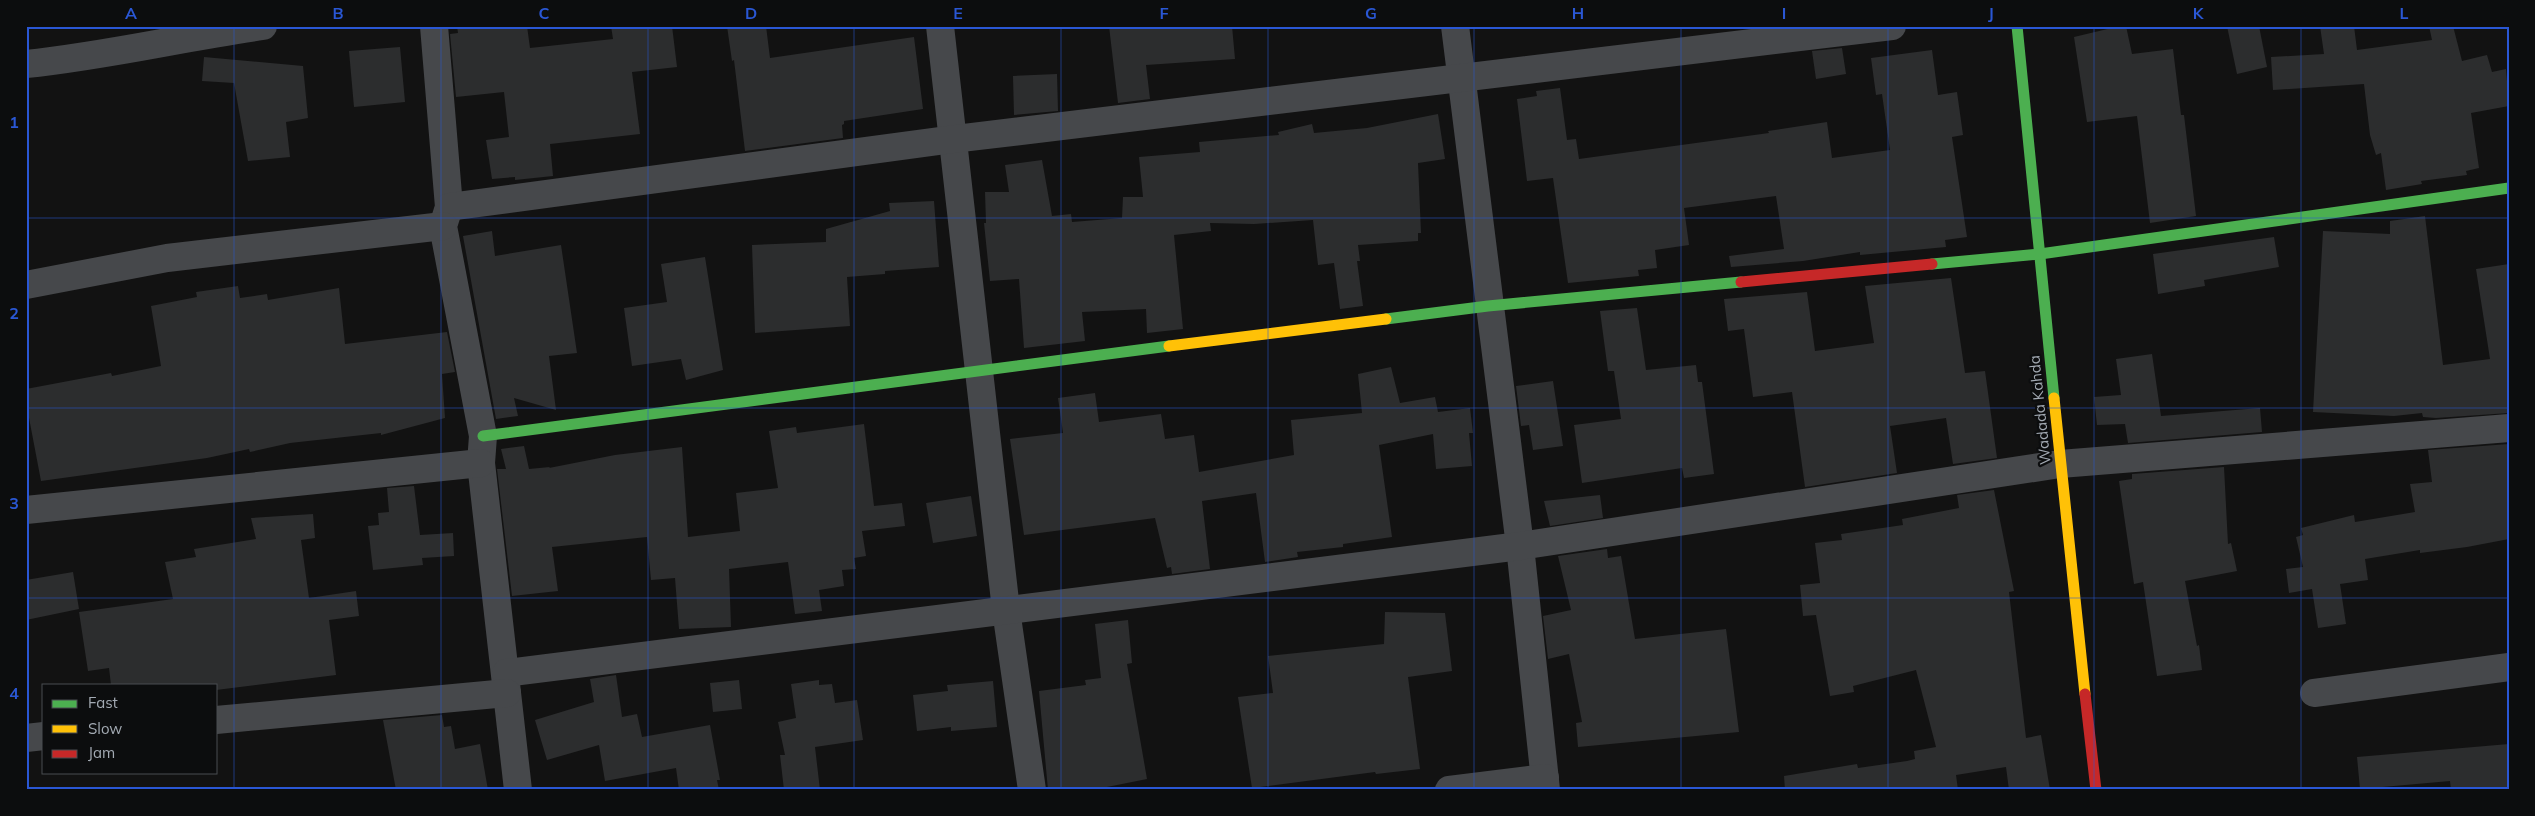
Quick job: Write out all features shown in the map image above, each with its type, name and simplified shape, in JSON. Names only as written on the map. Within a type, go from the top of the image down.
[{"type":"street","points":[[26,64],[82,58],[208,34],[263,26]]},
{"type":"street","points":[[434,26],[446,217],[483,436],[481,463],[518,790]]},
{"type":"street","points":[[940,26],[1006,610],[1032,790]]},
{"type":"street","points":[[1449,790],[1545,784],[1520,546],[1488,306],[1455,26]]},
{"type":"street","points":[[26,285],[166,258],[954,139],[1892,26]]},
{"type":"street","name":"Wadada Kahda","points":[[2017,26],[2060,464],[2096,790]]},
{"type":"street","points":[[483,436],[978,370],[1488,306],[2040,254],[2509,188]]},
{"type":"street","points":[[218,720],[507,683],[1006,610],[1520,546],[2060,464],[2509,428]]},
{"type":"street","points":[[26,510],[481,463]]},
{"type":"street","points":[[2314,693],[2509,667]]},
{"type":"street","points":[[26,738],[42,736]]},
{"type":"building","points":[[457,26],[527,26],[530,48],[613,39],[611,26],[672,26],[677,67],[632,72],[640,134],[550,144],[553,176],[515,180],[515,177],[492,179],[486,140],[509,137],[504,92],[456,97],[450,34],[458,33]]},
{"type":"building","points":[[727,26],[766,26],[770,58],[914,37],[923,109],[844,121],[842,125],[843,138],[745,151],[734,60],[732,61]]},
{"type":"building","points":[[1109,26],[1232,26],[1235,59],[1146,65],[1150,99],[1118,103]]},
{"type":"building","points":[[2126,26],[2132,54],[2173,49],[2181,115],[2184,115],[2196,216],[2150,223],[2137,116],[2087,122],[2074,37]]},
{"type":"building","points":[[2227,26],[2259,26],[2267,67],[2237,74]]},
{"type":"building","points":[[2320,26],[2354,26],[2357,50],[2432,40],[2429,26],[2453,26],[2462,61],[2487,55],[2492,72],[2506,69],[2509,106],[2471,113],[2479,168],[2466,171],[2467,175],[2421,181],[2422,184],[2386,190],[2381,153],[2376,155],[2370,135],[2364,84],[2273,90],[2271,57],[2324,54]]},
{"type":"building","points":[[400,47],[405,102],[354,107],[349,51]]},
{"type":"building","points":[[1842,48],[1846,74],[1816,79],[1812,51]]},
{"type":"building","points":[[1932,50],[1938,95],[1957,92],[1963,135],[1952,137],[1967,237],[1945,240],[1946,247],[1860,255],[1860,252],[1803,261],[1731,267],[1729,256],[1784,249],[1776,196],[1684,208],[1689,245],[1655,250],[1657,268],[1638,270],[1639,276],[1568,283],[1553,178],[1527,181],[1517,99],[1537,96],[1536,91],[1560,88],[1567,140],[1576,139],[1579,159],[1769,133],[1768,131],[1827,122],[1832,158],[1890,150],[1882,94],[1876,95],[1871,58]]},
{"type":"building","points":[[204,57],[303,66],[308,118],[286,122],[290,157],[248,161],[234,83],[202,81]]},
{"type":"building","points":[[1057,74],[1058,111],[1014,115],[1013,76]]},
{"type":"building","points":[[1438,114],[1445,159],[1418,163],[1421,233],[1418,233],[1418,241],[1358,245],[1360,261],[1357,261],[1363,306],[1340,309],[1334,263],[1318,265],[1313,220],[1254,224],[1210,223],[1211,231],[1174,235],[1183,329],[1147,333],[1146,309],[1082,312],[1085,341],[1024,348],[1019,279],[990,281],[984,223],[986,223],[985,192],[1009,192],[1005,165],[1042,160],[1052,216],[1071,214],[1072,222],[1122,218],[1123,197],[1143,197],[1139,157],[1200,152],[1199,142],[1279,135],[1278,132],[1312,124],[1314,133],[1367,128]]},
{"type":"building","points":[[934,201],[939,267],[885,271],[885,274],[847,277],[850,326],[755,333],[752,245],[826,242],[826,229],[890,211],[889,203]]},
{"type":"building","points":[[2425,216],[2443,365],[2490,359],[2476,269],[2509,264],[2509,413],[2436,418],[2423,417],[2422,413],[2394,416],[2313,412],[2323,231],[2390,234],[2390,221]]},
{"type":"building","points":[[492,231],[495,256],[561,245],[577,353],[549,356],[556,410],[514,398],[518,416],[496,419],[463,236]]},
{"type":"building","points":[[2274,237],[2279,267],[2204,280],[2205,286],[2158,294],[2153,254]]},
{"type":"building","points":[[705,257],[723,370],[686,380],[681,359],[632,366],[624,308],[667,302],[661,264]]},
{"type":"building","points":[[1951,278],[1965,373],[1985,371],[1997,458],[1953,464],[1946,418],[1890,426],[1897,473],[1805,487],[1792,392],[1753,397],[1744,329],[1728,331],[1724,299],[1807,292],[1815,351],[1874,343],[1865,286]]},
{"type":"building","points":[[238,286],[240,298],[267,294],[268,300],[339,288],[345,344],[447,332],[455,372],[442,374],[445,418],[381,435],[381,433],[290,443],[250,452],[249,449],[207,458],[41,481],[26,402],[26,389],[111,373],[112,376],[161,366],[151,306],[197,297],[196,292]]},
{"type":"building","points":[[1637,308],[1646,370],[1696,365],[1698,382],[1702,382],[1714,474],[1684,478],[1682,468],[1582,483],[1574,425],[1621,419],[1614,371],[1608,371],[1600,311]]},
{"type":"building","points":[[2152,354],[2161,416],[2260,408],[2262,432],[2128,443],[2125,424],[2097,425],[2094,397],[2121,395],[2116,359]]},
{"type":"building","points":[[1391,367],[1400,403],[1435,397],[1438,412],[1470,408],[1473,433],[1469,433],[1472,466],[1436,469],[1433,434],[1379,445],[1392,537],[1343,544],[1343,547],[1297,552],[1298,557],[1265,562],[1256,493],[1202,501],[1210,569],[1172,574],[1171,567],[1167,568],[1155,518],[1024,535],[1010,439],[1063,433],[1058,398],[1095,393],[1099,422],[1161,414],[1165,439],[1194,435],[1199,472],[1294,455],[1291,420],[1362,413],[1358,374]]},
{"type":"building","points":[[1553,381],[1563,446],[1533,450],[1529,425],[1521,426],[1516,386]]},
{"type":"building","points":[[864,424],[874,506],[902,503],[905,526],[862,531],[866,556],[854,558],[856,569],[842,570],[844,586],[819,590],[822,611],[795,614],[788,562],[729,569],[731,627],[679,629],[675,578],[651,580],[647,537],[552,547],[558,591],[512,596],[497,469],[506,469],[501,449],[524,446],[529,469],[549,468],[615,455],[682,447],[688,537],[740,531],[736,493],[778,488],[769,431],[796,427],[797,433]]},
{"type":"building","points":[[2509,444],[2509,539],[2467,547],[2420,553],[2420,550],[2365,559],[2368,580],[2340,584],[2346,624],[2318,628],[2312,589],[2289,593],[2286,569],[2303,567],[2296,537],[2303,535],[2301,528],[2354,515],[2355,522],[2415,512],[2410,484],[2432,482],[2428,450]]},
{"type":"building","points":[[2224,467],[2228,544],[2231,543],[2237,571],[2185,581],[2197,646],[2199,645],[2202,670],[2157,676],[2143,582],[2134,584],[2119,481],[2132,479],[2132,474]]},
{"type":"building","points":[[414,486],[420,535],[453,533],[454,556],[422,558],[423,565],[373,570],[368,526],[379,525],[378,513],[389,512],[387,488]]},
{"type":"building","points":[[1994,490],[2014,591],[2009,592],[2026,738],[2041,735],[2050,790],[2009,790],[2006,767],[1956,775],[1958,790],[1785,790],[1784,776],[1857,764],[1858,768],[1907,761],[1915,759],[1914,751],[1936,747],[1916,670],[1853,686],[1854,692],[1830,696],[1816,615],[1803,616],[1800,585],[1820,583],[1815,543],[1842,540],[1841,534],[1903,525],[1902,519],[1959,508],[1957,495]]},
{"type":"building","points":[[1600,495],[1603,518],[1550,526],[1544,501]]},
{"type":"building","points":[[971,496],[977,536],[933,543],[926,503]]},
{"type":"building","points":[[313,514],[315,538],[301,540],[309,598],[356,591],[359,616],[329,620],[336,675],[218,690],[218,684],[111,684],[109,668],[88,671],[79,612],[173,599],[165,562],[196,557],[194,549],[256,539],[251,518]]},
{"type":"building","points":[[1607,549],[1608,558],[1621,556],[1635,639],[1726,629],[1739,732],[1578,747],[1576,723],[1582,722],[1569,654],[1548,659],[1543,616],[1571,610],[1558,556]]},
{"type":"building","points":[[73,572],[79,609],[26,620],[26,580]]},
{"type":"building","points":[[1385,612],[1445,613],[1452,671],[1408,677],[1420,769],[1376,774],[1375,772],[1252,788],[1238,697],[1273,693],[1268,656],[1384,644]]},
{"type":"building","points":[[1128,620],[1132,663],[1127,664],[1147,779],[1092,790],[1048,790],[1039,691],[1086,685],[1085,680],[1101,678],[1095,624]]},
{"type":"building","points":[[616,675],[622,717],[637,714],[642,737],[710,725],[720,780],[717,780],[719,790],[679,790],[676,768],[605,781],[599,745],[547,760],[535,720],[594,702],[590,679]]},
{"type":"building","points":[[739,680],[742,709],[713,712],[710,683]]},
{"type":"building","points":[[819,680],[819,685],[832,684],[835,703],[857,700],[863,740],[815,747],[820,790],[784,790],[780,755],[785,755],[778,722],[796,718],[791,684]]},
{"type":"building","points":[[993,681],[997,727],[951,731],[951,727],[917,731],[913,695],[948,691],[947,685]]},
{"type":"building","points":[[442,715],[444,727],[451,726],[455,749],[480,744],[488,790],[396,790],[383,720]]},
{"type":"building","points":[[2509,744],[2509,790],[2451,790],[2450,781],[2360,789],[2357,757]]},
{"type":"traffic: fast","points":[[2017,26],[2054,398]]},
{"type":"traffic: fast","points":[[1932,264],[2040,254],[2509,188]]},
{"type":"traffic: fast","points":[[1386,319],[1488,306],[1741,282]]},
{"type":"traffic: fast","points":[[483,436],[1169,346]]},
{"type":"traffic: slow","points":[[1169,346],[1386,319]]},
{"type":"traffic: slow","points":[[2054,398],[2085,694]]},
{"type":"traffic: jam","points":[[1741,282],[1932,264]]},
{"type":"traffic: jam","points":[[2085,694],[2096,790]]}]
